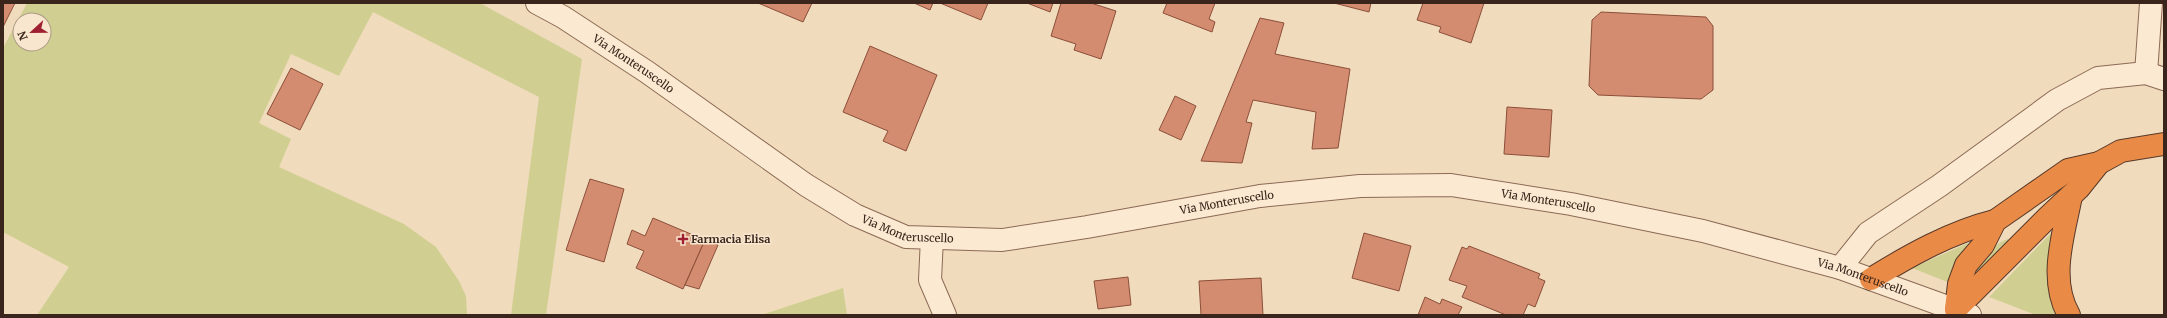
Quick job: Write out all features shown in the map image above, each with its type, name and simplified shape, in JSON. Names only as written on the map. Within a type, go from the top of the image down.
[{"type":"highway","points":[[1871,279],[1900,262],[1968,228],[1995,221],[2068,170],[2099,163],[2121,151],[2164,144]]},
{"type":"highway","points":[[1963,312],[2048,217],[2071,196],[2099,163]]},
{"type":"highway","points":[[2069,315],[2061,294],[2058,273],[2071,196]]},
{"type":"highway","points":[[1963,312],[1959,284],[1966,265],[1983,245],[1995,221]]},
{"type":"street","name":"Via Monteruscello","points":[[537,3],[563,17],[647,72],[806,185],[855,215],[906,237],[1002,240],[1087,227],[1260,196],[1360,186],[1450,186],[1571,204],[1680,226],[1840,268],[1963,312]]},
{"type":"street","points":[[1840,268],[1868,233],[1939,186],[2057,100],[2098,78],[2155,76],[2151,3]]},
{"type":"street","points":[[932,238],[930,280],[945,315]]},
{"type":"shaded area","points":[[27,3],[480,3],[582,59],[546,315],[511,315],[539,97],[373,12],[339,76],[291,54],[259,123],[291,139],[279,167],[404,224],[436,247],[459,281],[466,296],[467,315],[37,315],[69,267],[3,232],[3,48],[12,31],[12,52],[52,52],[52,12],[22,12]]},
{"type":"shaded area","points":[[2052,232],[2049,280],[2060,315],[2036,315],[1989,297]]},
{"type":"shaded area","points":[[2008,239],[2008,244],[1971,277],[1976,267],[1986,255],[1998,244]]},
{"type":"shaded area","points":[[1968,243],[1954,263],[1950,283],[1912,268]]},
{"type":"shaded area","points":[[843,288],[847,315],[761,315]]},
{"type":"building","points":[[3,3],[15,3],[3,27]]},
{"type":"building","points":[[758,3],[812,3],[803,22]]},
{"type":"building","points":[[914,3],[933,3],[930,10]]},
{"type":"building","points":[[940,3],[988,3],[981,20]]},
{"type":"building","points":[[1027,3],[1053,3],[1050,12]]},
{"type":"building","points":[[1061,3],[1091,3],[1116,11],[1101,59],[1074,50],[1076,44],[1051,36]]},
{"type":"building","points":[[1167,3],[1215,3],[1209,19],[1215,22],[1212,32],[1163,13]]},
{"type":"building","points":[[1334,3],[1371,3],[1369,12]]},
{"type":"building","points":[[1423,3],[1484,3],[1471,43],[1439,32],[1441,27],[1417,20]]},
{"type":"building","points":[[1601,12],[1706,17],[1713,26],[1713,90],[1701,99],[1598,95],[1589,86],[1592,20]]},
{"type":"building","points":[[1260,18],[1284,23],[1275,54],[1350,69],[1338,148],[1312,149],[1316,112],[1253,100],[1246,122],[1252,123],[1242,163],[1201,161]]},
{"type":"building","points":[[870,46],[937,75],[906,151],[883,141],[888,131],[843,112]]},
{"type":"building","points":[[291,68],[323,84],[300,130],[267,114]]},
{"type":"building","points":[[1175,96],[1196,106],[1181,140],[1159,130]]},
{"type":"building","points":[[1507,107],[1552,110],[1549,157],[1504,154]]},
{"type":"building","points":[[590,179],[624,189],[604,262],[566,250]]},
{"type":"building","points":[[653,218],[705,240],[683,289],[636,268],[644,251],[627,244],[632,230],[645,236]]},
{"type":"building","points":[[1364,233],[1411,246],[1399,291],[1352,278]]},
{"type":"building","points":[[705,240],[718,245],[699,289],[685,285]]},
{"type":"building","points":[[1469,246],[1540,274],[1538,278],[1545,281],[1535,307],[1528,304],[1523,315],[1506,315],[1462,297],[1467,286],[1449,280],[1462,247],[1467,249]]},
{"type":"building","points":[[1128,277],[1131,305],[1098,309],[1094,281]]},
{"type":"building","points":[[1261,278],[1263,315],[1201,315],[1199,281]]},
{"type":"building","points":[[1425,297],[1440,304],[1442,299],[1462,307],[1458,315],[1418,315]]},
{"type":"place","name":"Farmacia Elisa","points":[[683,239]]}]
